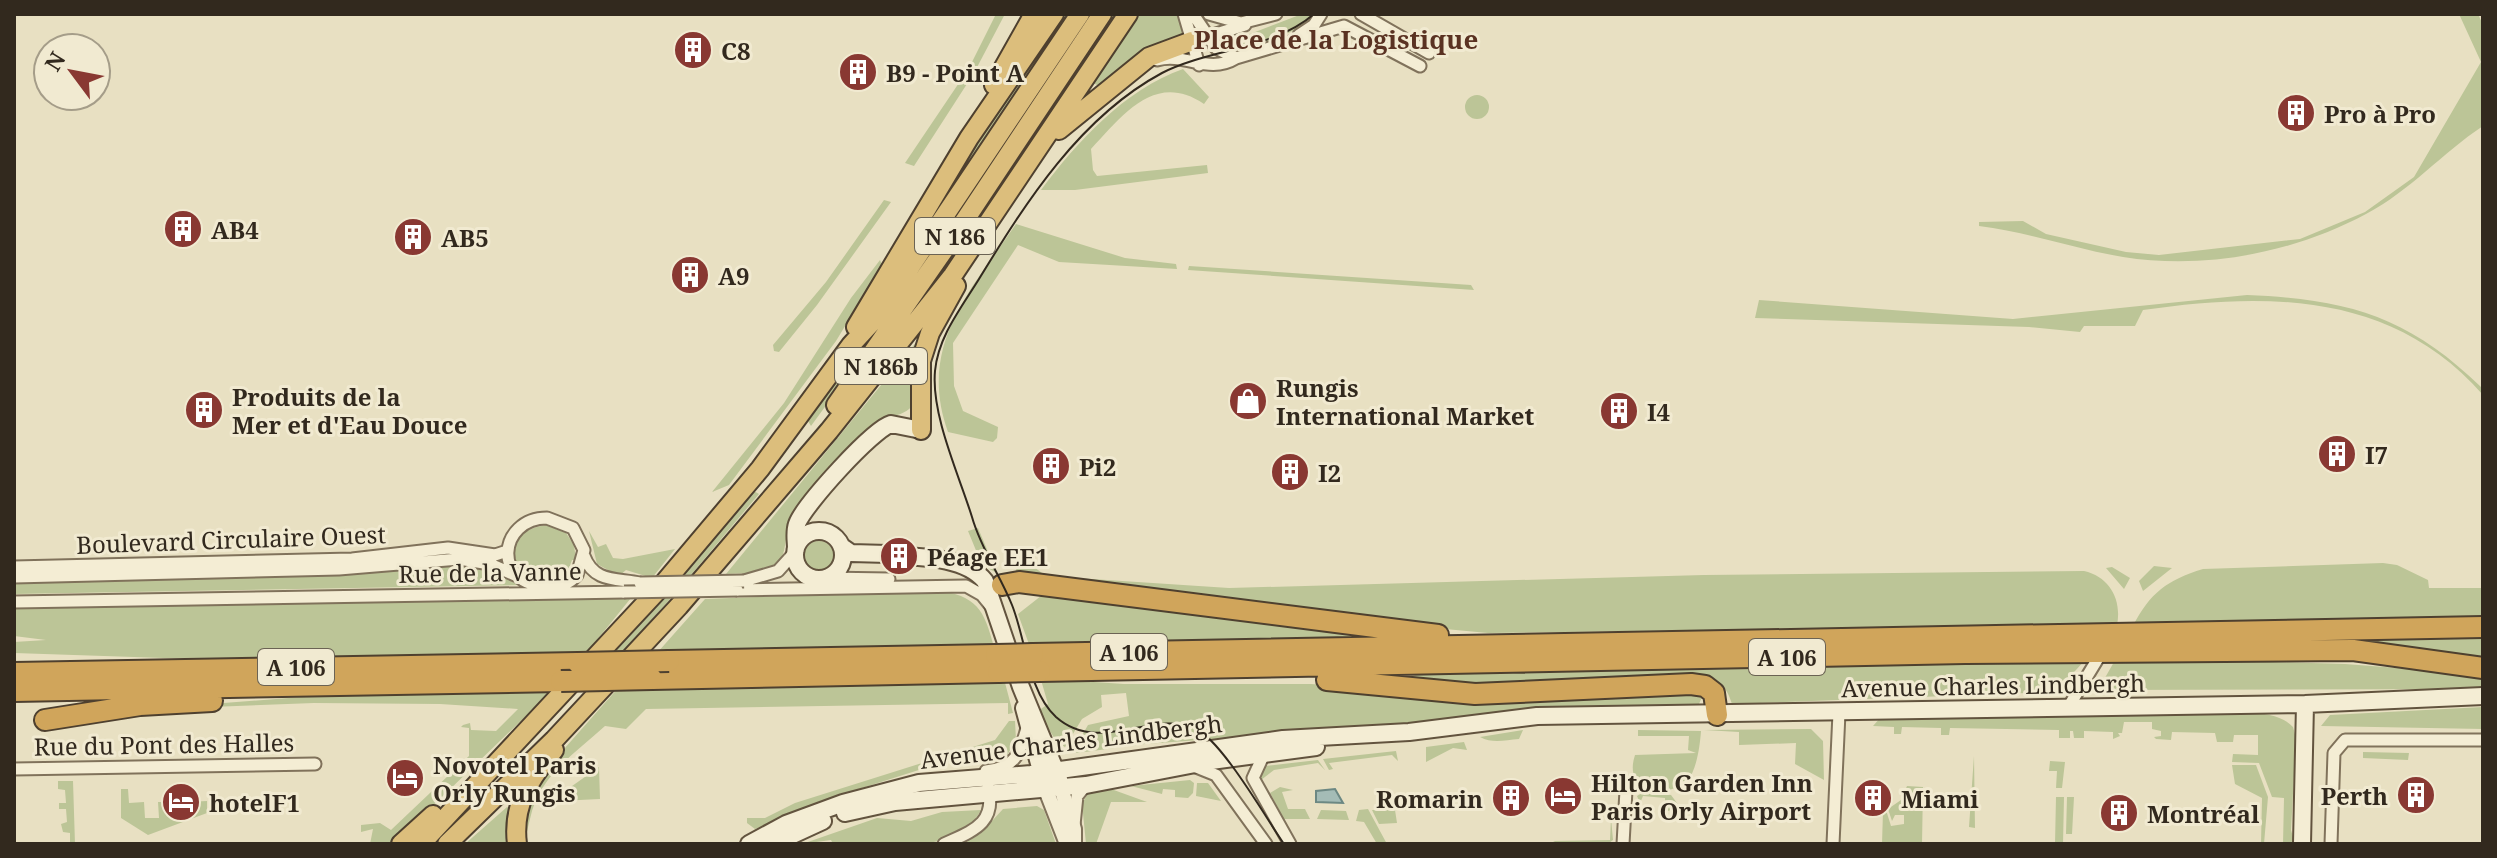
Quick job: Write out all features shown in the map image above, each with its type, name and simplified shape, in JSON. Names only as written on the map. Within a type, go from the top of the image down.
[{"type":"highway","points":[[969,138],[968,128],[1034,14]]},
{"type":"highway","name":"N 186b","points":[[851,345],[855,329],[908,235],[969,138],[1054,14]]},
{"type":"highway","name":"N 186","points":[[421,844],[615,637],[734,501],[901,282],[1080,14]]},
{"type":"highway","name":"N 186","points":[[447,844],[554,740],[679,606],[805,455],[821,426],[965,220],[1102,14]]},
{"type":"highway","name":"N 186b","points":[[805,455],[829,431],[953,275],[1128,14]]},
{"type":"highway","points":[[1049,133],[1063,128],[1149,57],[1199,39]]},
{"type":"highway","points":[[921,430],[921,361],[930,333],[957,288],[953,275]]},
{"type":"highway","points":[[998,592],[1421,633],[1451,638],[1464,644]]},
{"type":"highway","name":"A 106","points":[[14,691],[652,679],[1464,644],[2483,627]]},
{"type":"highway","name":"A 106","points":[[1036,662],[1222,670],[1965,653],[2338,650],[2483,668]]},
{"type":"highway","name":"A 106","points":[[14,673],[669,661],[997,663]]},
{"type":"highway","points":[[1222,670],[1228,676],[1373,682],[1475,694],[1691,684],[1710,689],[1717,715]]},
{"type":"highway","points":[[45,720],[140,705],[279,694],[291,685]]},
{"type":"highway","points":[[517,844],[516,815],[524,792],[555,749],[554,740]]},
{"type":"highway","points":[[401,844],[437,810],[453,811]]},
{"type":"main road","points":[[841,546],[840,565],[822,578],[802,572],[796,550],[800,519],[878,429],[897,423],[921,430]]},
{"type":"main road","points":[[832,482],[816,516],[841,546],[855,553],[895,555],[958,565],[979,574],[998,592],[998,617],[1054,789]]},
{"type":"main road","points":[[796,550],[809,533],[829,533]]},
{"type":"main road","points":[[1021,687],[1027,728],[1050,771]]},
{"type":"main road","name":"Avenue Charles Lindbergh","points":[[749,844],[786,824],[843,803],[919,783],[1082,790],[1188,766],[1537,716],[2305,704],[2483,696]]},
{"type":"main road","points":[[2302,844],[2305,704]]},
{"type":"main road","name":"Avenue Charles Lindbergh","points":[[773,844],[817,823],[859,809],[1050,771],[1283,739],[1409,732]]},
{"type":"street","points":[[1184,14],[1199,39],[1236,58]]},
{"type":"street","points":[[1193,14],[1199,39],[1199,65]]},
{"type":"street","points":[[1209,14],[1232,22],[1255,21]]},
{"type":"street","points":[[1199,39],[1276,14]]},
{"type":"street","points":[[1292,40],[1314,25],[1321,14]]},
{"type":"street","points":[[1361,14],[1429,53]]},
{"type":"street","points":[[1121,78],[1162,58],[1199,65],[1225,65],[1236,58],[1344,26],[1353,28],[1420,66]]},
{"type":"street","points":[[517,576],[508,563],[507,551],[521,527],[535,519],[547,518],[573,528],[581,539],[589,567],[602,577],[640,583],[741,585],[822,578],[939,579],[998,592]]},
{"type":"street","name":"Boulevard Circulaire Ouest","points":[[14,567],[336,560],[448,548],[495,555],[507,551]]},
{"type":"street","points":[[741,585],[778,571],[796,550]]},
{"type":"street","points":[[560,586],[573,580],[584,556]]},
{"type":"street","points":[[14,577],[339,569],[451,559],[490,564],[534,585],[629,587],[640,583]]},
{"type":"street","name":"Rue de la Vanne","points":[[14,602],[624,592],[741,585],[966,586]]},
{"type":"street","points":[[2069,706],[2097,660]]},
{"type":"street","points":[[1833,844],[1839,713]]},
{"type":"street","points":[[919,783],[1010,765],[1021,752],[1027,728]]},
{"type":"street","points":[[2331,844],[2334,753],[2345,740],[2483,740]]},
{"type":"street","points":[[1264,754],[1253,778],[1290,844]]},
{"type":"street","name":"Rue du Pont des Halles","points":[[14,769],[315,764]]},
{"type":"street","points":[[1188,766],[1216,775],[1266,844]]},
{"type":"street","points":[[944,844],[966,836],[981,823],[991,809],[987,785]]},
{"type":"street","points":[[1054,789],[1074,837]]},
{"type":"street","points":[[1054,789],[1067,844]]},
{"type":"street","points":[[1074,837],[1082,790]]},
{"type":"street","points":[[1623,844],[1626,790]]},
{"type":"green space","points":[[996,14],[1005,14],[974,73],[914,166],[905,163],[969,68]]},
{"type":"green space","points":[[1062,14],[1069,14],[963,176],[956,175]]},
{"type":"green space","points":[[1111,14],[1119,14],[1007,184],[999,183]]},
{"type":"green space","points":[[1140,14],[1180,14],[1188,40],[1101,87],[1093,83]]},
{"type":"green space","points":[[1302,14],[1318,14],[1273,40],[1248,46],[1224,44]]},
{"type":"green space","points":[[2459,14],[2478,14],[2483,25],[2483,126],[2382,205],[2338,228],[2248,255],[2185,261],[2123,257],[1979,226],[1979,222],[2023,221],[2046,234],[2126,252],[2159,255],[2300,239],[2365,212],[2414,177],[2481,62]]},
{"type":"green space","points":[[1183,69],[1209,97],[1204,104],[1186,95],[1170,92],[1141,101],[1091,149],[1093,170],[1097,176],[1207,165],[1208,173],[1075,190],[1041,190],[1103,119],[1141,90]]},
{"type":"green space","points":[[1477,95],[1486,98],[1489,107],[1486,116],[1477,119],[1468,116],[1465,107],[1468,98]]},
{"type":"green space","points":[[884,200],[891,202],[817,305],[779,352],[774,351],[773,345],[826,282]]},
{"type":"green space","points":[[954,213],[965,215],[811,426],[808,421]]},
{"type":"green space","points":[[977,217],[984,218],[933,291],[928,288]]},
{"type":"green space","points":[[1016,224],[1125,258],[1176,264],[1177,269],[1059,262],[1018,245],[953,343],[954,386],[963,411],[998,427],[997,438],[993,442],[948,432],[940,401],[939,373],[953,321]]},
{"type":"green space","points":[[880,260],[882,265],[836,341],[729,485],[712,492],[784,403],[851,298]]},
{"type":"green space","points":[[1189,266],[1471,285],[1474,290],[1188,270]]},
{"type":"green space","points":[[2247,295],[2315,301],[2374,316],[2428,343],[2481,387],[2483,395],[2448,361],[2409,336],[2369,318],[2326,307],[2282,302],[2236,301],[2143,310],[2135,326],[2084,326],[2080,332],[2029,327],[1755,318],[1759,300],[2013,319]]},
{"type":"green space","points":[[923,334],[914,404],[904,412],[873,425],[859,439],[793,524],[783,555],[774,566],[757,572],[726,574]]},
{"type":"green space","points":[[754,491],[759,494],[690,576],[680,577]]},
{"type":"green space","points":[[546,525],[566,533],[574,545],[576,560],[572,560],[568,571],[571,574],[556,582],[541,582],[528,576],[514,554],[516,542],[526,531]]},
{"type":"green space","points":[[978,528],[997,573],[982,565],[968,531]]},
{"type":"green space","points":[[589,531],[598,547],[606,544],[613,558],[623,559],[675,549],[652,578],[626,570],[619,576],[597,564]]},
{"type":"green space","points":[[819,541],[830,545],[834,556],[830,567],[819,571],[808,567],[804,556],[808,545]]},
{"type":"green space","points":[[1022,558],[1046,576],[1229,588],[1704,575],[2084,571],[2107,584],[2116,599],[2118,616],[2117,625],[1488,633],[1327,618],[1013,576]]},
{"type":"green space","points":[[453,563],[488,568],[518,585],[14,594],[14,580]]},
{"type":"green space","points":[[2397,565],[2428,580],[2429,588],[2483,588],[2483,618],[2133,626],[2161,589],[2203,569]]},
{"type":"green space","points":[[2154,566],[2172,568],[2143,591],[2139,581]]},
{"type":"green space","points":[[2112,567],[2130,578],[2124,589],[2106,568]]},
{"type":"green space","points":[[936,590],[961,596],[977,606],[994,647],[657,653],[705,599]]},
{"type":"green space","points":[[1046,592],[1292,621],[1403,642],[1030,647],[1018,614]]},
{"type":"green space","points":[[631,598],[583,657],[164,658],[14,653],[14,642],[46,640],[14,636],[14,607]]},
{"type":"green space","points":[[663,598],[671,598],[622,653],[611,654]]},
{"type":"green space","points":[[2483,634],[2483,660],[2248,641]]},
{"type":"green space","points":[[2085,660],[2056,692],[1732,704],[1723,686],[1706,677],[1515,690],[1406,679],[1418,674]]},
{"type":"green space","points":[[2114,662],[2345,664],[2464,673],[2483,677],[2483,689],[2098,690]]},
{"type":"green space","points":[[1004,679],[1013,713],[1008,714],[1008,703],[646,709],[626,729],[605,726],[559,767],[534,804],[527,832],[528,844],[523,844],[526,802],[556,758],[619,687]]},
{"type":"green space","points":[[1041,680],[1124,684],[1311,684],[1366,688],[1701,694],[1702,697],[1699,704],[1691,705],[1574,707],[1394,726],[1145,744],[1077,753],[1073,751],[1088,725],[1129,716],[1126,693],[1101,695],[1102,707],[1082,719],[1065,747],[1056,741],[1038,711],[1048,704]]},
{"type":"green space","points":[[554,689],[393,844],[370,844],[373,829],[361,832],[361,825],[380,823],[391,830],[469,756],[469,728],[461,727],[463,725],[470,723],[471,730],[496,731],[518,709],[440,704],[314,703],[133,710],[314,696]]},
{"type":"green space","points":[[2483,707],[2483,729],[2321,726],[2330,715]]},
{"type":"green space","points":[[2204,710],[2275,716],[2293,727],[2296,738],[2291,830],[2295,844],[2283,844],[2284,798],[2272,797],[2259,763],[2232,762],[2233,754],[2258,755],[2258,735],[2234,735],[2233,742],[2217,742],[2215,733],[2172,732],[2171,740],[2156,739],[2154,737],[2161,736],[2161,731],[2152,729],[2152,722],[2124,722],[2122,733],[2113,739],[2113,732],[2084,731],[2084,738],[2074,738],[2073,731],[2070,731],[2070,738],[2059,738],[2059,730],[1950,728],[1949,735],[1941,735],[1941,728],[1902,727],[1901,734],[1894,734],[1894,727],[1873,726],[1881,717]]},
{"type":"green space","points":[[1009,721],[1015,721],[1016,740],[1006,757],[988,762],[944,762],[840,795],[755,829],[747,823],[747,818],[765,818],[795,803],[995,740]]},
{"type":"green space","points":[[1811,729],[1823,741],[1824,780],[1795,764],[1796,743],[1739,745],[1739,732],[1704,730]]},
{"type":"green space","points":[[1523,730],[1519,739],[1494,741],[1480,737]]},
{"type":"green space","points":[[1638,730],[1701,731],[1696,764],[1687,781],[1669,790],[1659,791],[1641,785],[1635,778],[1633,768],[1635,755],[1696,753],[1688,750],[1689,736],[1638,736]]},
{"type":"green space","points":[[1464,742],[1467,750],[1453,748],[1426,762],[1426,747]]},
{"type":"green space","points":[[1396,751],[1398,761],[1392,755],[1329,763],[1333,769],[1329,770],[1323,759]]},
{"type":"green space","points":[[2363,752],[2409,753],[2408,760],[2363,758]]},
{"type":"green space","points":[[1974,756],[1975,828],[1969,827]]},
{"type":"green space","points":[[1318,760],[1325,770],[1318,763],[1274,770],[1261,780],[1259,778],[1265,766]]},
{"type":"green space","points":[[2050,761],[2065,762],[2062,788],[2056,788],[2057,771],[2049,771]]},
{"type":"green space","points":[[2232,765],[2256,765],[2268,797],[2264,844],[2261,844],[2262,798],[2235,784]]},
{"type":"green space","points":[[599,767],[600,799],[559,801],[565,791]]},
{"type":"green space","points":[[1190,780],[1194,783],[1193,793],[1188,798],[1175,797],[1175,790],[1163,789],[1162,794],[1131,786]]},
{"type":"green space","points":[[58,781],[73,781],[75,844],[70,844],[70,833],[63,832],[61,824],[67,822],[66,809],[59,809],[59,803],[66,803],[65,790],[58,789]]},
{"type":"green space","points":[[1197,783],[1208,783],[1221,801],[1196,796]]},
{"type":"green space","points":[[1907,786],[1923,787],[1922,844],[1882,844],[1883,811],[1886,810],[1891,826],[1904,824],[1904,815],[1895,815],[1892,821],[1888,809],[1901,800]]},
{"type":"green space","points":[[1280,787],[1293,790],[1282,792],[1288,809],[1305,809],[1310,819],[1284,819],[1270,793]]},
{"type":"green space","points":[[121,789],[128,789],[129,803],[144,802],[145,818],[159,818],[158,802],[174,802],[175,818],[188,817],[188,802],[207,801],[207,813],[148,835],[121,818]]},
{"type":"green space","points":[[1111,789],[1147,802],[1111,802],[1096,844],[1086,844],[1082,803],[1088,794]]},
{"type":"green space","points":[[1642,793],[1671,795],[1680,807],[1665,812],[1665,798],[1643,796],[1640,803],[1637,796]]},
{"type":"green space","points":[[2056,797],[2064,797],[2063,844],[2055,844]]},
{"type":"green space","points":[[2067,797],[2074,797],[2072,834],[2066,834]]},
{"type":"green space","points":[[1037,806],[1044,810],[1056,844],[963,844],[980,834],[1003,809]]},
{"type":"green space","points":[[507,807],[511,809],[509,844],[465,844]]},
{"type":"green space","points":[[1368,809],[1387,844],[1377,844],[1364,822],[1356,821],[1359,810]]},
{"type":"green space","points":[[981,810],[969,825],[953,836],[935,842],[893,846],[833,844],[831,840],[802,844],[877,818],[911,821],[942,812]]},
{"type":"green space","points":[[1321,810],[1346,811],[1349,820],[1317,819]]},
{"type":"green space","points":[[1372,810],[1395,810],[1397,823],[1379,824]]},
{"type":"green space","points":[[1611,818],[1613,840],[1609,843],[1553,841],[1610,840]]},
{"type":"water","points":[[1335,789],[1343,803],[1316,802],[1316,791]]},
{"type":"tram line","points":[[1284,844],[1231,764],[1207,736],[1196,729],[1180,724],[1163,724],[1091,732],[1073,728],[1056,717],[1047,706],[1033,679],[1012,605],[980,540],[947,445],[937,406],[935,371],[951,323],[1016,221],[1057,164],[1105,113],[1162,73],[1280,35],[1314,14]]},
{"type":"place","name":"C8","points":[[693,50]]},
{"type":"place","name":"B9 - Point A","points":[[858,72]]},
{"type":"place","name":"Pro à Pro","points":[[2296,113]]},
{"type":"place","name":"AB4","points":[[183,229]]},
{"type":"place","name":"AB5","points":[[413,237]]},
{"type":"place","name":"A9","points":[[690,275]]},
{"type":"place","name":"Rungis International Market","points":[[1248,401]]},
{"type":"place","name":"Produits de la Mer et d'Eau Douce","points":[[204,410]]},
{"type":"place","name":"I4","points":[[1619,411]]},
{"type":"place","name":"I7","points":[[2337,454]]},
{"type":"place","name":"Pi2","points":[[1051,466]]},
{"type":"place","name":"I2","points":[[1290,472]]},
{"type":"place","name":"Péage EE1","points":[[899,556]]},
{"type":"place","name":"Novotel Paris Orly Rungis","points":[[405,778]]},
{"type":"place","name":"Perth","points":[[2416,795]]},
{"type":"place","name":"Hilton Garden Inn Paris Orly Airport","points":[[1563,796]]},
{"type":"place","name":"Romarin","points":[[1511,798]]},
{"type":"place","name":"Miami","points":[[1873,798]]},
{"type":"place","name":"hotelF1","points":[[181,802]]},
{"type":"place","name":"Montréal","points":[[2119,813]]},
{"type":"district","name":"Place de la Logistique","points":[[1336,39]]}]
